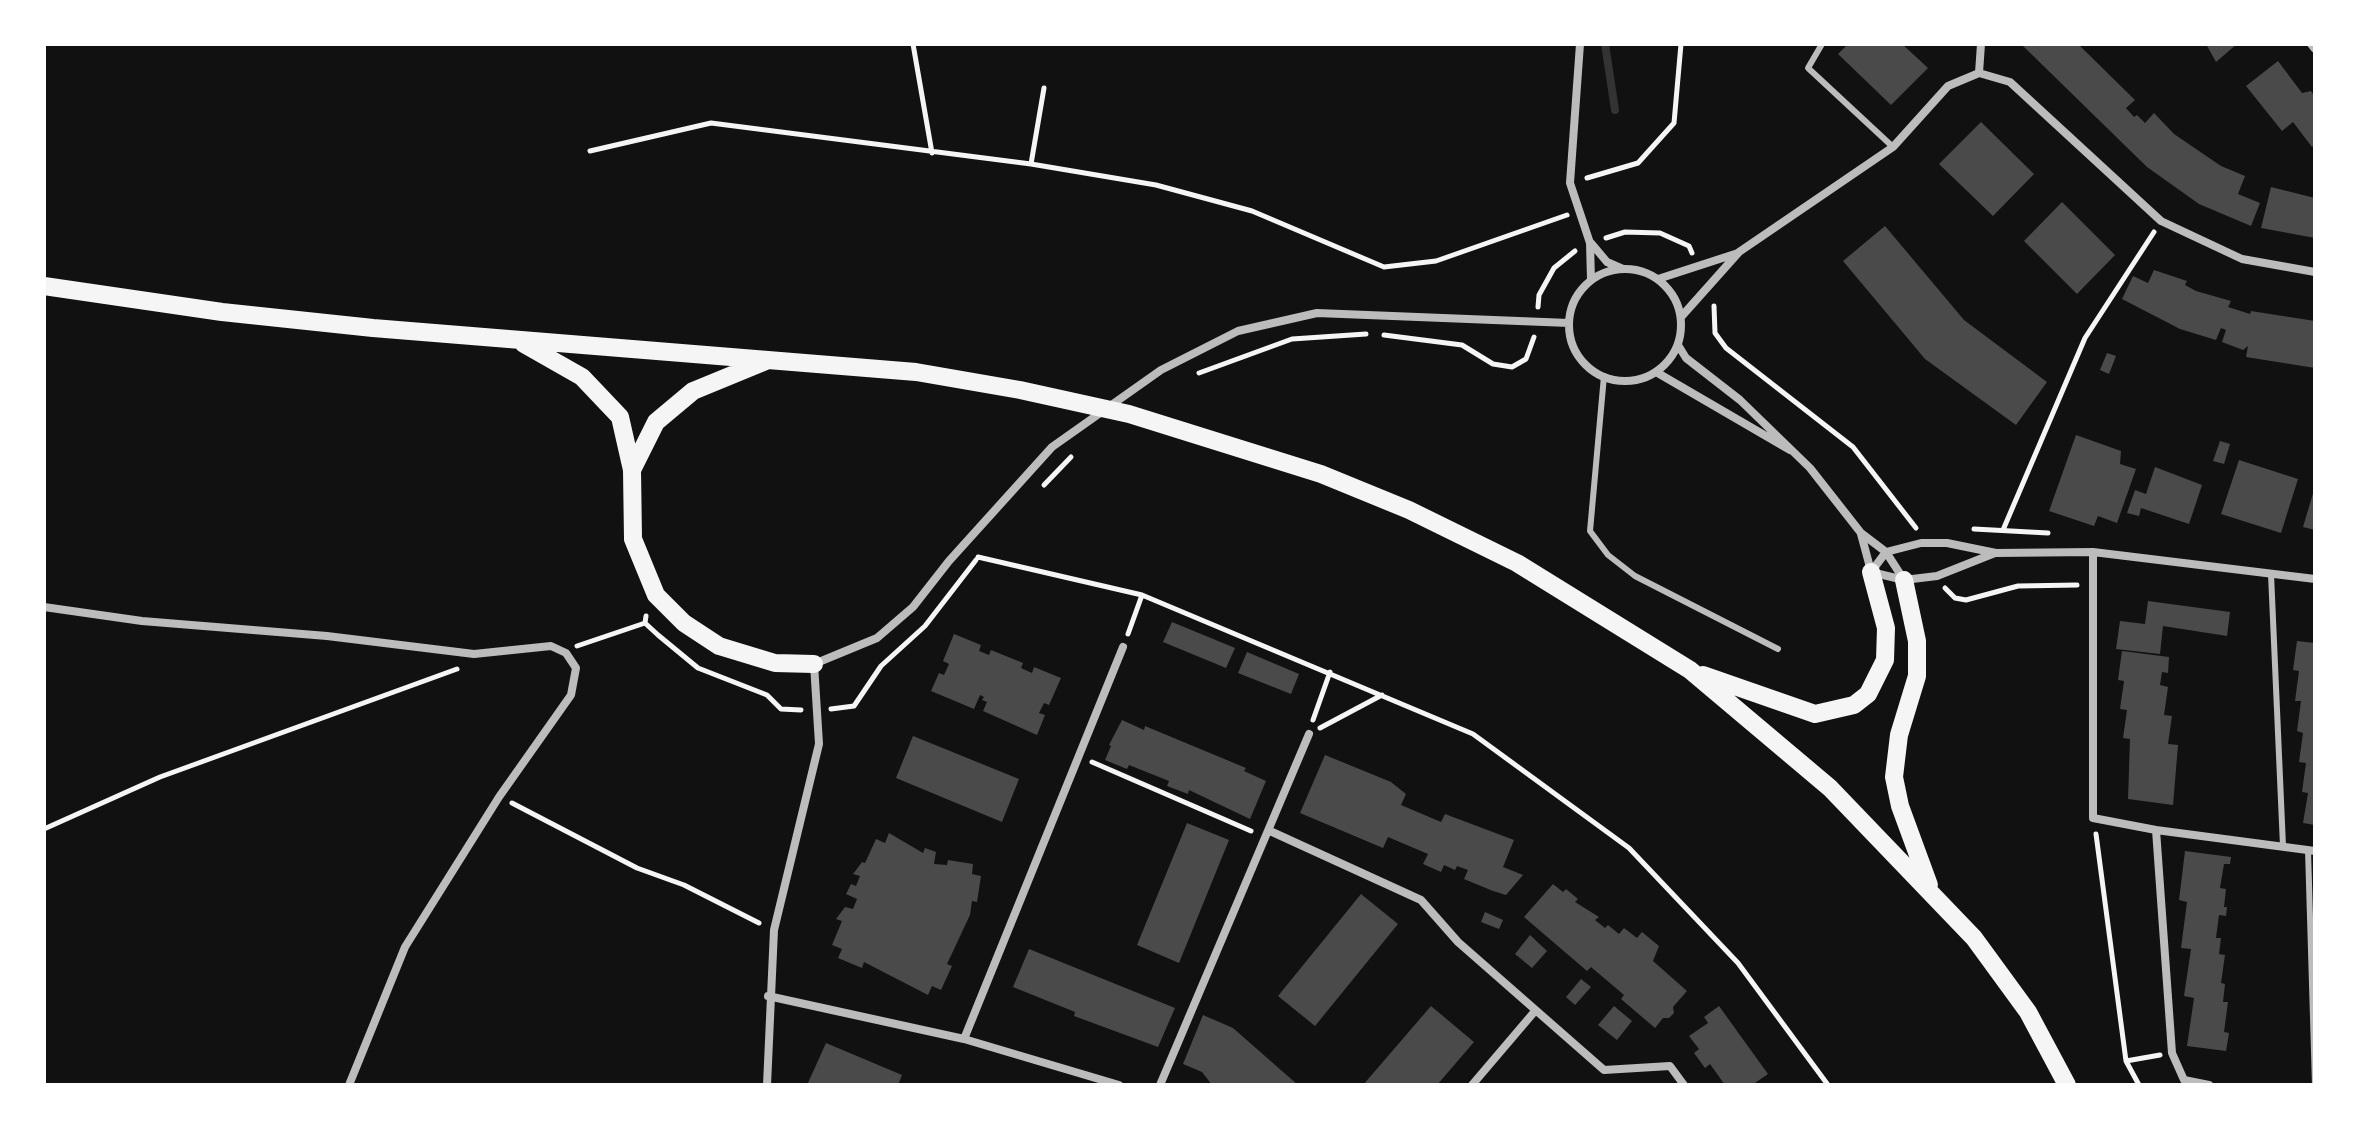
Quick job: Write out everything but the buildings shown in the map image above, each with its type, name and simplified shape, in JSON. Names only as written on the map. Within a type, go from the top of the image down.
[{"type":"main road","points":[[44,286],[222,312],[518,340],[916,372],[1020,390],[1129,414],[1321,474],[1409,510],[1517,563],[1690,670],[1830,788],[1974,938],[2028,1012],[2067,1085]]},
{"type":"main road","points":[[518,340],[582,377],[620,417],[632,470],[633,539],[656,595],[684,623],[719,646],[775,663],[814,664]]},
{"type":"main road","points":[[632,470],[656,422],[693,391],[771,359]]},
{"type":"main road","points":[[1690,670],[1815,714],[1854,705],[1868,694],[1885,660],[1886,628],[1871,572]]},
{"type":"main road","points":[[1904,580],[1917,641],[1917,676],[1899,735],[1894,777],[1900,806],[1931,892]]},
{"type":"street","points":[[1580,44],[1570,183],[1590,243],[1591,280]]},
{"type":"street","points":[[1979,73],[1981,44]]},
{"type":"street","points":[[2311,44],[2315,49]]},
{"type":"street","points":[[1681,317],[1739,252],[1893,147],[1948,86],[1979,73],[2010,82],[2161,221],[2242,259],[2315,272]]},
{"type":"street","points":[[1590,243],[1607,262],[1658,279],[1671,291],[1681,317],[1678,345],[1668,362],[1656,372],[1638,380],[1617,381],[1582,361],[1572,343],[1569,323],[1576,300],[1591,280],[1623,269]]},
{"type":"street","points":[[1658,279],[1739,252]]},
{"type":"street","points":[[767,1085],[768,996],[774,930],[819,744],[814,664],[877,638],[913,607],[949,561],[1052,447],[1161,370],[1238,331],[1317,313],[1569,323]]},
{"type":"street","points":[[1678,345],[1686,358],[1740,400],[1834,495],[1861,533],[1886,552],[1904,580]]},
{"type":"street","points":[[1656,372],[1790,450]]},
{"type":"street","points":[[1861,533],[1871,572]]},
{"type":"street","points":[[1871,572],[1886,552],[1921,543],[1947,543],[1996,553],[2093,552],[2315,579]]},
{"type":"street","points":[[2093,552],[2093,818],[2156,830],[2312,851]]},
{"type":"street","points":[[1871,572],[1904,580],[1937,576],[1996,553]]},
{"type":"street","points":[[44,607],[142,621],[327,636],[474,654],[551,646],[566,653],[576,668],[571,695],[499,797],[405,947],[349,1085]]},
{"type":"street","points":[[964,1039],[1123,647]]},
{"type":"street","points":[[1160,1085],[1309,734]]},
{"type":"street","points":[[2156,830],[2172,1053],[2184,1080],[2209,1085]]},
{"type":"street","points":[[1268,835],[1421,900],[1458,942],[1604,1070],[1670,1066],[1684,1085]]},
{"type":"street","points":[[768,996],[964,1039],[1119,1085]]},
{"type":"street","points":[[1472,1085],[1535,1011]]},
{"type":"lane","points":[[1822,44],[1808,68],[1893,147]]},
{"type":"lane","points":[[1604,376],[1590,531],[1608,555],[1635,576],[1778,649]]},
{"type":"lane","points":[[2271,574],[2283,846]]},
{"type":"lane","points":[[2312,851],[2315,1085]]},
{"type":"path","points":[[913,44],[932,153]]},
{"type":"path","points":[[1570,183],[1638,163],[1674,123],[1681,44]]},
{"type":"path","points":[[1031,164],[1044,88]]},
{"type":"path","points":[[590,151],[711,123],[1031,164],[1156,185],[1252,211],[1384,267],[1436,261],[1579,211]]},
{"type":"path","points":[[2003,530],[2085,338],[2161,221]]},
{"type":"path","points":[[1590,243],[1625,232],[1660,233],[1689,246],[1696,266]]},
{"type":"path","points":[[1707,287],[1714,298],[1715,333],[1726,348],[1853,447],[1921,543]]},
{"type":"path","points":[[1913,528],[1928,528]]},
{"type":"path","points":[[1958,529],[2059,534]]},
{"type":"path","points":[[817,711],[854,706],[881,666],[925,626],[978,557],[1142,595],[1473,734],[1629,848],[1738,963],[1828,1085]]},
{"type":"path","points":[[1937,576],[1955,598],[1966,600],[2018,586],[2093,584]]},
{"type":"path","points":[[1123,647],[1142,595]]},
{"type":"path","points":[[566,653],[585,641],[645,623]]},
{"type":"path","points":[[44,829],[160,777],[469,664],[474,654]]},
{"type":"path","points":[[1309,734],[1330,672]]},
{"type":"path","points":[[1309,734],[1382,695]]},
{"type":"path","points":[[1079,756],[1268,835]]},
{"type":"path","points":[[499,797],[637,868],[684,885],[774,930]]},
{"type":"path","points":[[2093,818],[2126,1061],[2139,1085]]},
{"type":"path","points":[[2126,1061],[2172,1053]]},
{"type":"waterway","points":[[1605,44],[1615,110]]}]
